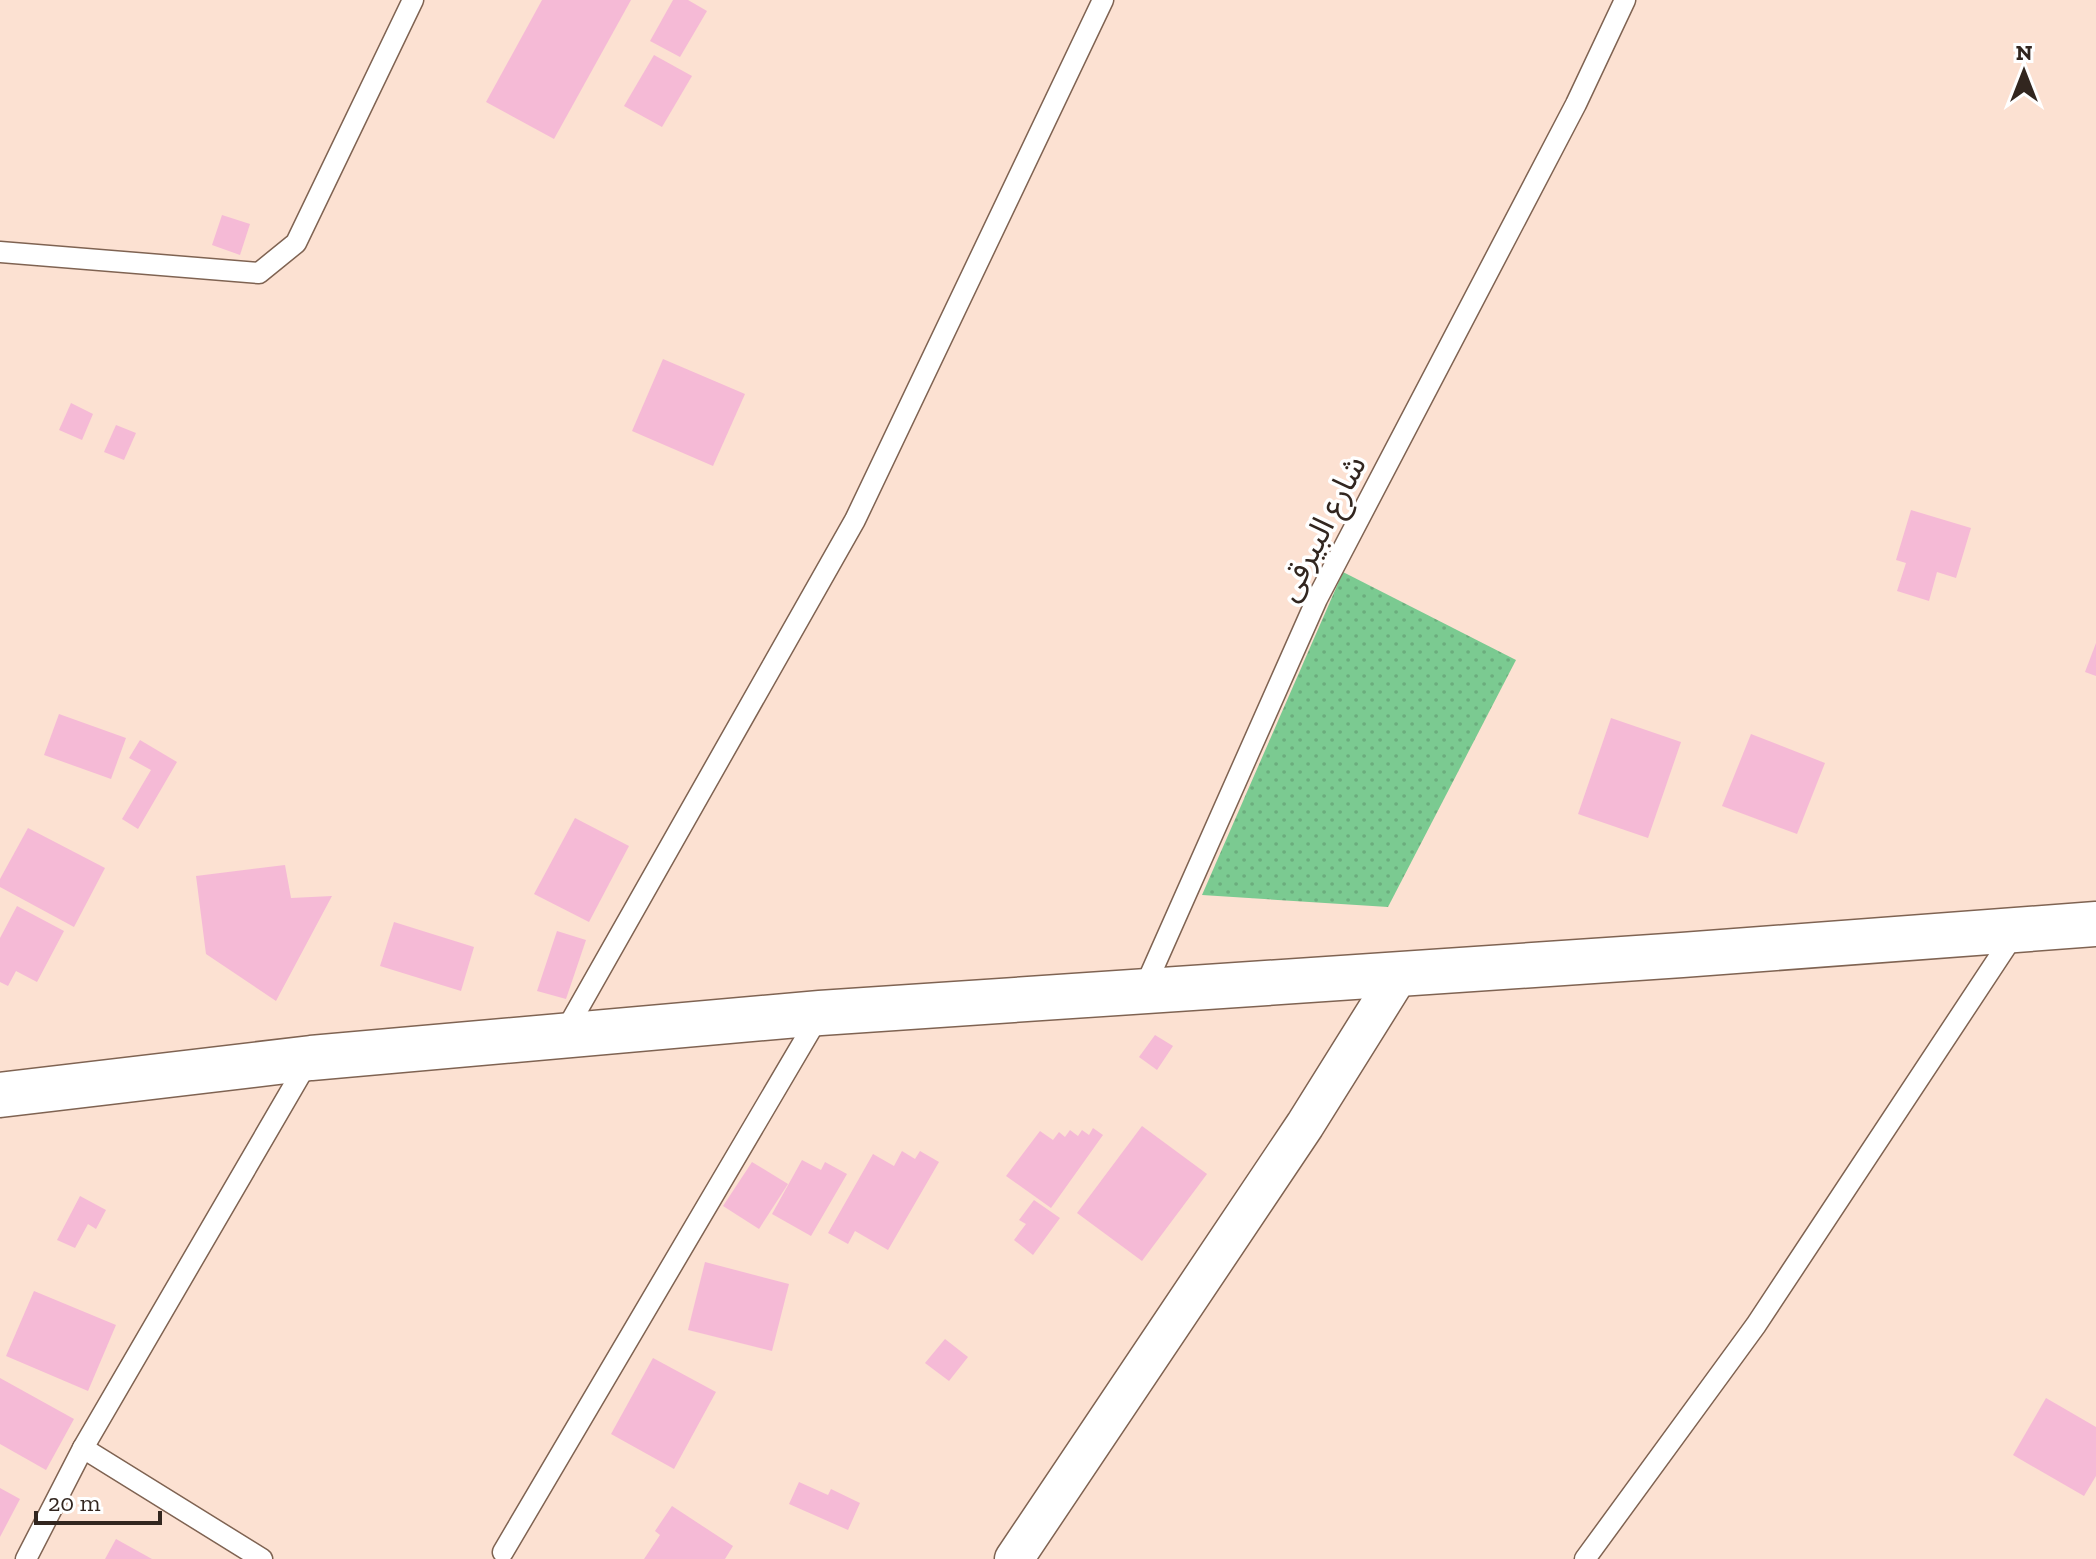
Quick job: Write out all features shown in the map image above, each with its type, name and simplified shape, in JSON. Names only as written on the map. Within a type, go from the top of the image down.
[{"type":"street","points":[[0,1095],[311,1058],[820,1013],[2096,924]]},
{"type":"street","points":[[1014,1559],[1305,1125],[1400,973]]},
{"type":"lane","points":[[0,252],[259,273],[296,243],[413,0]]},
{"type":"lane","points":[[562,1037],[855,520],[1103,0]]},
{"type":"lane","name":"شارع البيرقى","points":[[1143,991],[1317,599],[1576,104],[1625,0]]},
{"type":"lane","points":[[1585,1559],[1756,1325],[2019,928]]},
{"type":"lane","points":[[503,1552],[820,1013]]},
{"type":"lane","points":[[26,1559],[83,1448],[311,1058]]},
{"type":"lane","points":[[83,1448],[262,1559]]},
{"type":"green space","points":[[1343,572],[1516,660],[1388,907],[1202,895]]},
{"type":"building","points":[[542,0],[631,0],[554,139],[486,102]]},
{"type":"building","points":[[673,0],[688,0],[707,11],[680,57],[650,41]]},
{"type":"building","points":[[654,55],[692,76],[662,127],[624,106]]},
{"type":"building","points":[[222,215],[250,224],[240,255],[212,245]]},
{"type":"building","points":[[663,359],[745,394],[713,466],[632,431]]},
{"type":"building","points":[[71,403],[93,414],[82,440],[59,430]]},
{"type":"building","points":[[116,425],[136,433],[124,460],[104,452]]},
{"type":"building","points":[[1911,510],[1971,528],[1956,578],[1937,572],[1929,601],[1897,591],[1906,563],[1896,560]]},
{"type":"building","points":[[2096,643],[2096,676],[2085,672]]},
{"type":"building","points":[[59,714],[126,738],[111,779],[44,755]]},
{"type":"building","points":[[1611,718],[1681,742],[1648,838],[1578,814]]},
{"type":"building","points":[[1751,734],[1825,763],[1797,834],[1722,806]]},
{"type":"building","points":[[140,740],[177,762],[138,829],[122,819],[151,770],[129,758]]},
{"type":"building","points":[[575,818],[629,846],[589,922],[534,894]]},
{"type":"building","points":[[28,828],[105,868],[74,927],[0,887],[0,879]]},
{"type":"building","points":[[285,865],[291,898],[332,896],[276,1001],[206,954],[196,876]]},
{"type":"building","points":[[17,906],[64,931],[37,982],[16,971],[8,986],[0,982],[0,938]]},
{"type":"building","points":[[394,922],[474,947],[461,991],[380,966]]},
{"type":"building","points":[[557,931],[586,940],[566,999],[537,991]]},
{"type":"building","points":[[1155,1035],[1173,1046],[1157,1070],[1139,1057]]},
{"type":"building","points":[[1142,1126],[1207,1174],[1142,1261],[1077,1213]]},
{"type":"building","points":[[1093,1128],[1103,1135],[1051,1208],[1006,1176],[1040,1131],[1053,1140],[1059,1132],[1065,1137],[1070,1130],[1078,1136],[1082,1130],[1089,1135]]},
{"type":"building","points":[[902,1151],[915,1159],[920,1151],[939,1162],[888,1250],[855,1231],[848,1244],[828,1233],[873,1154],[894,1166]]},
{"type":"building","points":[[802,1160],[821,1170],[825,1162],[847,1174],[811,1236],[772,1214]]},
{"type":"building","points":[[752,1162],[788,1184],[759,1229],[723,1206]]},
{"type":"building","points":[[80,1196],[106,1210],[96,1229],[88,1224],[75,1248],[57,1240]]},
{"type":"building","points":[[1034,1200],[1060,1218],[1033,1255],[1014,1240],[1026,1224],[1019,1220]]},
{"type":"building","points":[[705,1262],[789,1284],[772,1351],[688,1330]]},
{"type":"building","points":[[34,1291],[116,1325],[88,1391],[6,1356]]},
{"type":"building","points":[[945,1339],[968,1357],[949,1381],[925,1363]]},
{"type":"building","points":[[653,1358],[716,1392],[674,1469],[611,1434]]},
{"type":"building","points":[[0,1378],[74,1419],[46,1470],[0,1444]]},
{"type":"building","points":[[2046,1398],[2096,1427],[2096,1476],[2084,1496],[2013,1455]]},
{"type":"building","points":[[799,1482],[828,1495],[831,1489],[860,1503],[848,1530],[789,1504]]},
{"type":"building","points":[[0,1488],[20,1499],[0,1537]]},
{"type":"building","points":[[672,1506],[733,1546],[725,1559],[644,1559],[660,1535],[655,1531]]},
{"type":"building","points":[[116,1539],[152,1559],[105,1559]]}]
